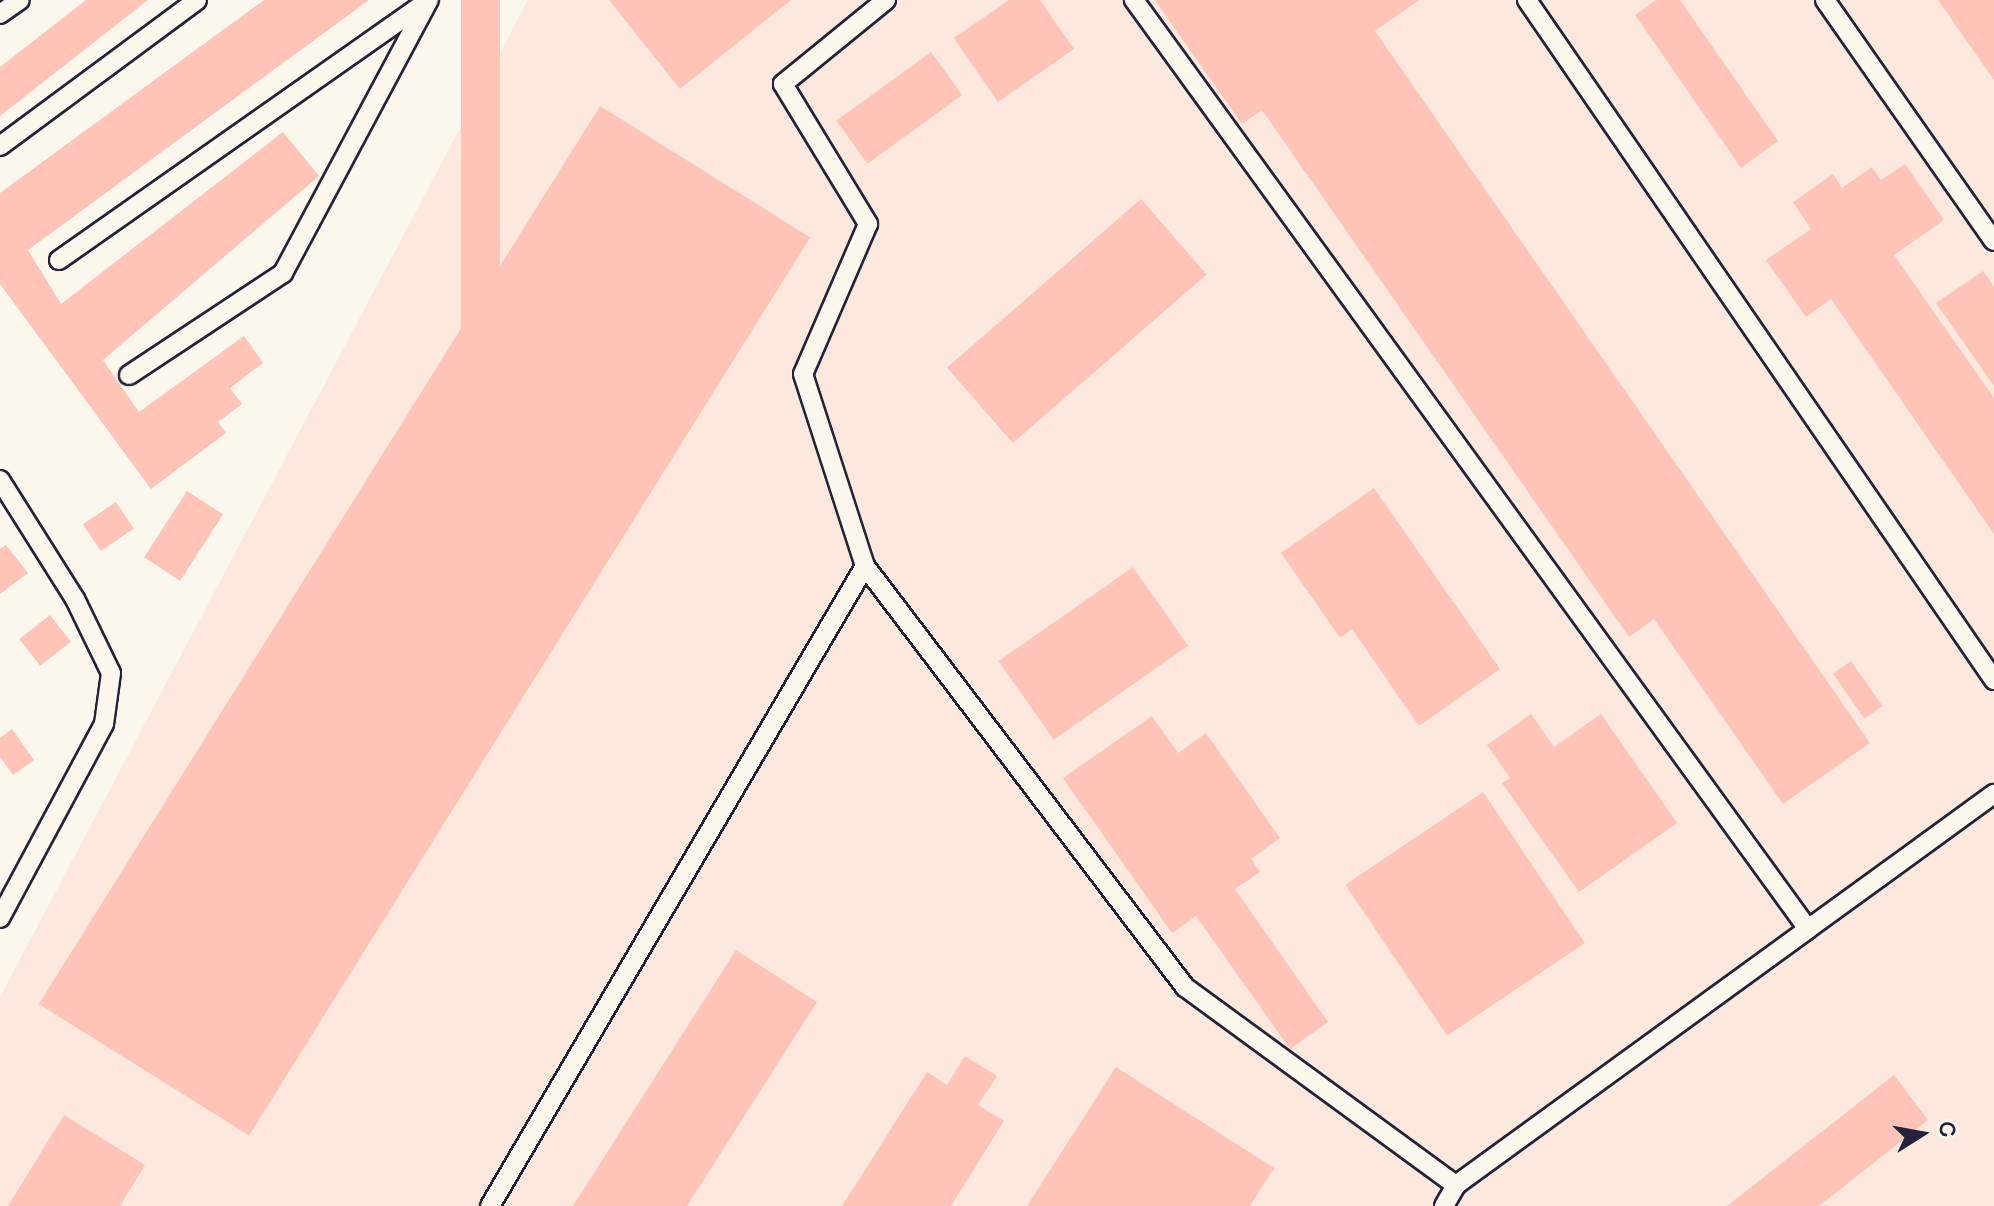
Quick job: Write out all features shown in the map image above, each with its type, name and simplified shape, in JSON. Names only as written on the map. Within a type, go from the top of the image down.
[{"type":"lane","points":[[0,14],[20,0]]},
{"type":"lane","points":[[0,146],[197,0]]},
{"type":"lane","points":[[59,260],[428,0]]},
{"type":"lane","points":[[129,375],[283,273],[428,0]]},
{"type":"lane","points":[[886,0],[783,84],[868,224],[803,374],[865,566],[1185,987],[1456,1185]]},
{"type":"lane","points":[[1134,0],[1808,929]]},
{"type":"lane","points":[[1527,0],[1994,680]]},
{"type":"lane","points":[[1825,0],[1994,241]]},
{"type":"lane","points":[[0,480],[75,599],[111,673],[104,724],[0,918]]},
{"type":"lane","points":[[490,1206],[865,566]]},
{"type":"lane","points":[[1444,1206],[1456,1185],[1994,794]]},
{"type":"shaded area","points":[[528,0],[1994,0],[1994,1206],[0,1206],[0,997]]},
{"type":"building","points":[[86,0],[148,0],[0,116],[0,67]]},
{"type":"building","points":[[264,0],[369,0],[28,250],[61,304],[283,132],[319,176],[103,360],[139,412],[244,336],[263,363],[230,388],[242,404],[218,422],[226,433],[151,489],[0,284],[0,193]]},
{"type":"building","points":[[461,0],[500,0],[500,497],[461,497]]},
{"type":"building","points":[[609,0],[791,0],[680,89]]},
{"type":"building","points":[[1009,0],[1040,0],[1074,49],[998,102],[954,38]]},
{"type":"building","points":[[1155,0],[1419,0],[1375,31],[1870,743],[1783,804],[1654,619],[1629,637],[1262,110],[1242,124]]},
{"type":"building","points":[[1656,0],[1680,0],[1778,141],[1741,168],[1635,15]]},
{"type":"building","points":[[1938,0],[1994,0],[1994,80]]},
{"type":"building","points":[[931,52],[962,95],[867,164],[836,121]]},
{"type":"building","points":[[600,106],[810,237],[249,1136],[39,1004]]},
{"type":"building","points":[[1905,164],[1944,220],[1894,255],[1994,398],[1994,534],[1831,299],[1806,317],[1766,260],[1811,229],[1793,202],[1833,174],[1842,188],[1872,167],[1881,180]]},
{"type":"building","points":[[1141,199],[1207,274],[1013,443],[947,368]]},
{"type":"building","points":[[1983,271],[1994,287],[1994,386],[1936,303]]},
{"type":"building","points":[[1374,488],[1500,669],[1419,726],[1352,629],[1340,638],[1281,553]]},
{"type":"building","points":[[187,491],[223,514],[180,581],[144,557]]},
{"type":"building","points":[[116,502],[134,529],[101,551],[83,524]]},
{"type":"building","points":[[6,545],[28,573],[0,594],[0,549]]},
{"type":"building","points":[[1133,567],[1188,646],[1054,740],[999,661]]},
{"type":"building","points":[[50,615],[71,642],[40,666],[19,639]]},
{"type":"building","points":[[1851,661],[1883,706],[1865,719],[1833,674]]},
{"type":"building","points":[[1531,714],[1554,747],[1601,714],[1677,823],[1579,892],[1502,783],[1510,778],[1487,745]]},
{"type":"building","points":[[1152,716],[1178,753],[1206,733],[1280,838],[1251,859],[1260,872],[1235,889],[1328,1022],[1290,1049],[1196,916],[1172,933],[1063,778]]},
{"type":"building","points":[[12,729],[34,760],[13,775],[0,757],[0,738]]},
{"type":"building","points":[[1483,792],[1585,943],[1447,1036],[1345,885]]},
{"type":"building","points":[[736,950],[817,1002],[687,1206],[573,1206]]},
{"type":"building","points":[[965,1056],[997,1076],[978,1105],[1004,1121],[951,1206],[842,1206],[927,1072],[947,1085]]},
{"type":"building","points":[[1116,1067],[1274,1168],[1250,1206],[1027,1206]]},
{"type":"building","points":[[1894,1075],[1928,1120],[1819,1206],[1727,1206]]},
{"type":"building","points":[[64,1115],[145,1165],[120,1206],[8,1206]]}]
